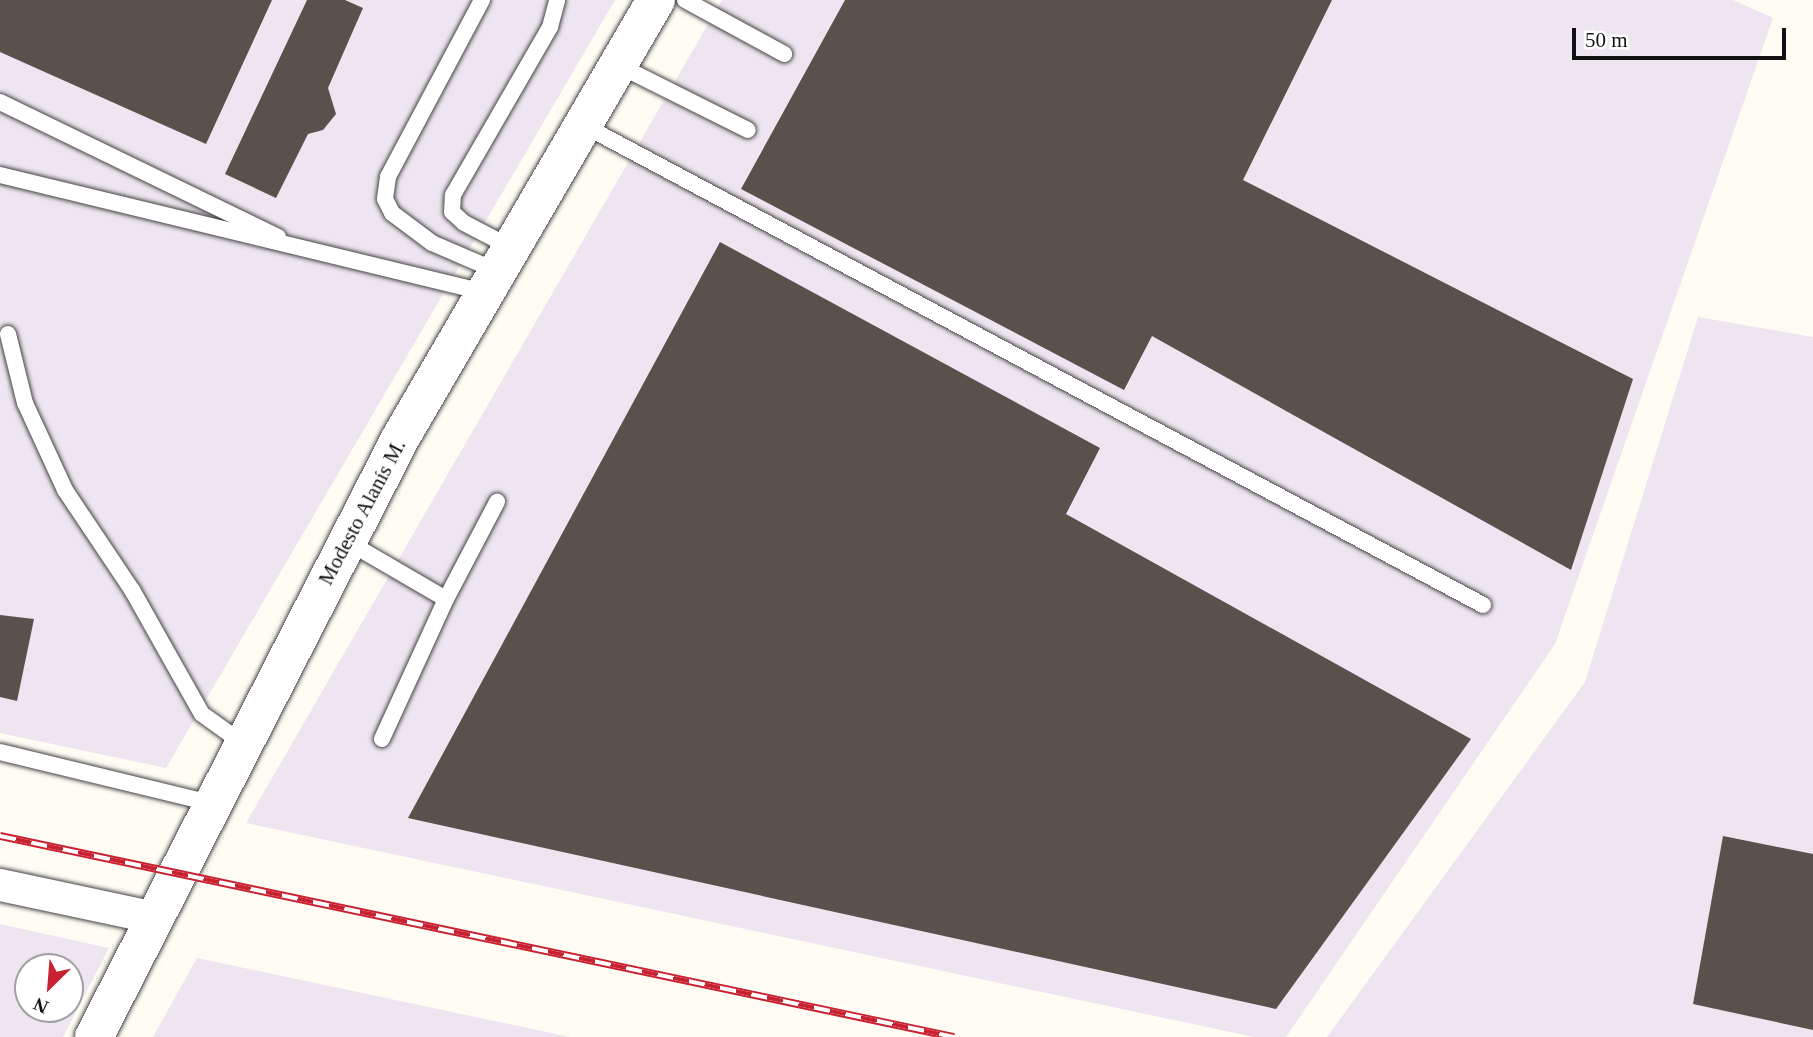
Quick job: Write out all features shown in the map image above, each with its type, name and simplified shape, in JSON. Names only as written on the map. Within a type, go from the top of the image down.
[{"type":"street","name":"Modesto Alanís M.","points":[[94,1037],[241,742],[346,541],[497,270],[656,0]]},
{"type":"street","points":[[0,885],[155,918]]},
{"type":"lane","points":[[482,0],[388,177],[385,199],[392,213],[432,243],[497,270]]},
{"type":"lane","points":[[497,270],[464,223],[452,212],[453,195],[550,27],[557,0]]},
{"type":"lane","points":[[685,0],[784,54]]},
{"type":"lane","points":[[618,65],[748,130]]},
{"type":"lane","points":[[0,102],[308,252]]},
{"type":"lane","points":[[583,125],[1483,605]]},
{"type":"lane","points":[[0,175],[308,252],[497,270]]},
{"type":"lane","points":[[8,334],[25,403],[65,490],[202,714],[241,742]]},
{"type":"lane","points":[[382,739],[446,600],[497,502]]},
{"type":"lane","points":[[346,541],[446,600]]},
{"type":"lane","points":[[0,752],[211,803]]},
{"type":"shaded area","points":[[0,0],[615,0],[166,768],[0,733]]},
{"type":"shaded area","points":[[722,0],[1733,0],[1773,18],[1555,644],[1286,1037],[1254,1037],[246,823]]},
{"type":"shaded area","points":[[1698,317],[1813,337],[1813,1037],[1327,1037],[1585,682]]},
{"type":"shaded area","points":[[0,924],[109,948],[84,996],[84,953],[14,953],[14,1023],[70,1023],[63,1037],[0,1037]]},
{"type":"shaded area","points":[[197,958],[570,1037],[153,1037]]},
{"type":"building","points":[[0,0],[272,0],[206,144],[0,52]]},
{"type":"building","points":[[307,0],[345,0],[363,8],[328,88],[336,114],[323,130],[308,134],[276,198],[225,174]]},
{"type":"building","points":[[845,0],[1332,0],[1243,180],[1633,379],[1571,570],[1152,336],[1124,390],[741,189]]},
{"type":"building","points":[[720,242],[1100,448],[1066,514],[1471,739],[1276,1009],[408,818]]},
{"type":"building","points":[[0,615],[34,619],[17,701],[0,697]]},
{"type":"building","points":[[1723,836],[1813,854],[1813,1030],[1693,1004]]},
{"type":"railway","points":[[0,836],[954,1037]]}]
